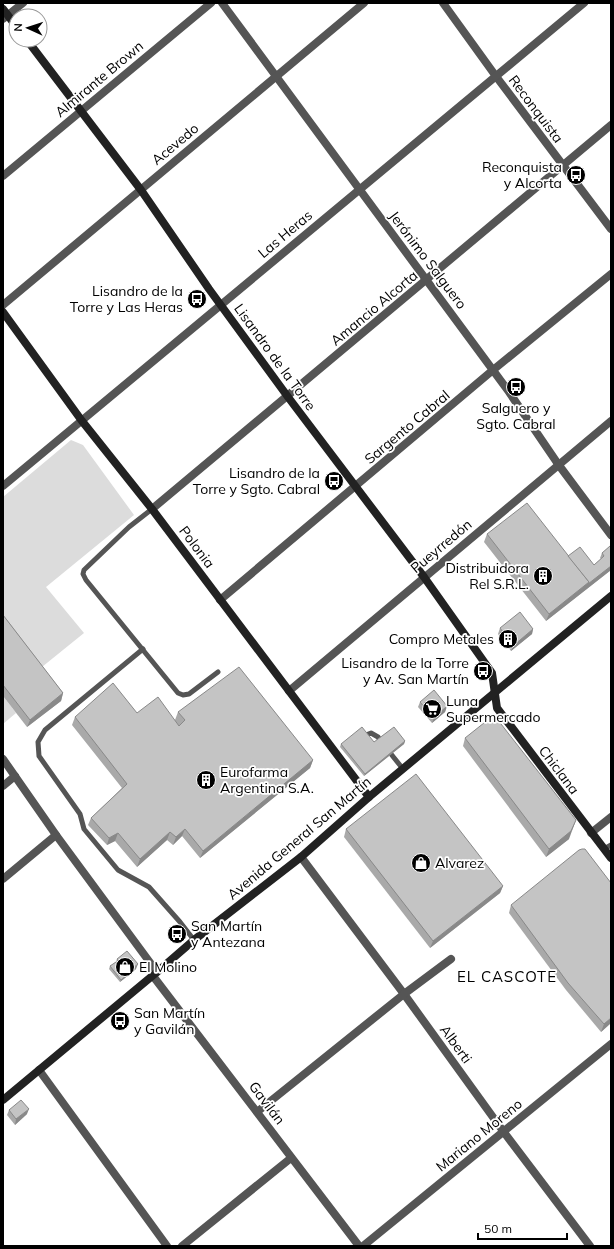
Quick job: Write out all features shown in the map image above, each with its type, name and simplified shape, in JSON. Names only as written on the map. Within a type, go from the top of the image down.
[{"type":"street","points":[[5,14],[23,3]]},
{"type":"street","name":"Almirante Brown","points":[[3,176],[211,3]]},
{"type":"street","name":"Jerónimo Salguero","points":[[222,3],[493,370],[558,464],[611,535]]},
{"type":"street","name":"Acevedo","points":[[3,305],[364,3]]},
{"type":"street","name":"Reconquista","points":[[443,3],[495,76],[611,229]]},
{"type":"street","name":"Las Heras","points":[[3,486],[584,3]]},
{"type":"street","name":"Lisandro de la Torre","points":[[33,48],[141,190],[220,305],[424,577],[492,673],[495,693]]},
{"type":"street","name":"Amancio Alcorta","points":[[152,509],[288,397],[611,125]]},
{"type":"street","name":"Sargento Cabral","points":[[220,600],[356,487],[493,370],[611,274]]},
{"type":"street","name":"Polonia","points":[[3,312],[82,420],[152,509],[289,691],[340,754],[369,797]]},
{"type":"street","name":"Pueyrredón","points":[[289,691],[611,421]]},
{"type":"street","name":"Avenida General San Martín","points":[[3,1100],[194,940],[301,857],[369,797],[611,596]]},
{"type":"street","name":"Chiclana","points":[[495,693],[497,708],[591,833],[607,847],[611,858]]},
{"type":"street","name":"Gavilán","points":[[3,759],[155,974],[291,1158],[359,1246]]},
{"type":"street","points":[[3,786],[16,776]]},
{"type":"street","points":[[591,833],[611,817]]},
{"type":"street","points":[[3,879],[56,835]]},
{"type":"street","name":"Alberti","points":[[301,857],[404,994],[503,1131],[590,1246]]},
{"type":"street","points":[[257,1112],[404,994],[451,959]]},
{"type":"street","name":"Mariano Moreno","points":[[364,1246],[611,1044]]},
{"type":"street","points":[[38,1070],[167,1246]]},
{"type":"street","points":[[182,1246],[291,1158]]},
{"type":"lane","points":[[152,509],[129,527],[84,570],[83,574],[86,580],[178,693],[183,696],[189,694],[218,672]]},
{"type":"lane","points":[[143,649],[44,730],[38,742],[39,756],[80,814],[84,829],[118,870],[149,887],[194,940]]},
{"type":"lane","points":[[358,739],[371,732],[378,737],[403,769]]},
{"type":"shaded area","points":[[71,440],[83,445],[134,515],[46,587],[84,633],[37,671],[3,627],[3,497]]},
{"type":"shaded area","points":[[3,696],[16,713],[3,724]]},
{"type":"building","name":"Distribuidora Rel S.R.L.","points":[[527,503],[589,582],[549,614],[487,534]]},
{"type":"building","points":[[610,546],[611,566],[588,584],[589,582],[568,556],[580,547],[594,565],[604,556],[602,553]]},
{"type":"building","points":[[520,612],[533,629],[513,646],[500,628]]},
{"type":"building","points":[[3,615],[63,693],[30,720],[3,685]]},
{"type":"building","name":"Eurofarma Argentina S.A.","points":[[239,667],[313,760],[203,851],[185,829],[176,837],[170,832],[140,859],[118,833],[109,838],[91,818],[127,784],[75,717],[113,683],[137,713],[158,697],[179,726],[185,720],[178,712]]},
{"type":"building","name":"Luna Supermercado","points":[[434,690],[447,706],[434,718],[420,702]]},
{"type":"building","points":[[494,715],[576,820],[571,831],[549,849],[465,738]]},
{"type":"building","points":[[362,727],[374,742],[394,727],[405,741],[365,774],[341,744]]},
{"type":"building","name":"Alvarez","points":[[416,774],[503,886],[433,941],[346,829]]},
{"type":"building","points":[[582,849],[585,849],[611,883],[611,1018],[604,1024],[568,983],[511,905]]},
{"type":"building","points":[[127,951],[138,964],[127,973],[117,959]]},
{"type":"building","points":[[116,962],[127,975],[121,980],[110,966]]},
{"type":"building","points":[[21,1100],[29,1109],[16,1119],[9,1110]]},
{"type":"place","name":"Reconquista y Alcorta","points":[[576,175]]},
{"type":"place","name":"Lisandro de la Torre y Las Heras","points":[[197,299]]},
{"type":"place","name":"Salguero y Sgto. Cabral","points":[[516,387]]},
{"type":"place","name":"Lisandro de la Torre y Sgto. Cabral","points":[[334,481]]},
{"type":"place","name":"Distribuidora Rel S.R.L.","points":[[543,576]]},
{"type":"place","name":"Compro Metales","points":[[508,639]]},
{"type":"place","name":"Lisandro de la Torre y Av. San Martín","points":[[483,671]]},
{"type":"place","name":"Luna Supermercado","points":[[432,709]]},
{"type":"place","name":"Eurofarma Argentina S.A.","points":[[206,780]]},
{"type":"place","name":"Alvarez","points":[[421,863]]},
{"type":"place","name":"San Martín y Antezana","points":[[177,934]]},
{"type":"place","name":"El Molino","points":[[125,967]]},
{"type":"place","name":"San Martín y Gavilán","points":[[120,1021]]},
{"type":"district","name":"EL CASCOTE","points":[[507,977]]}]
